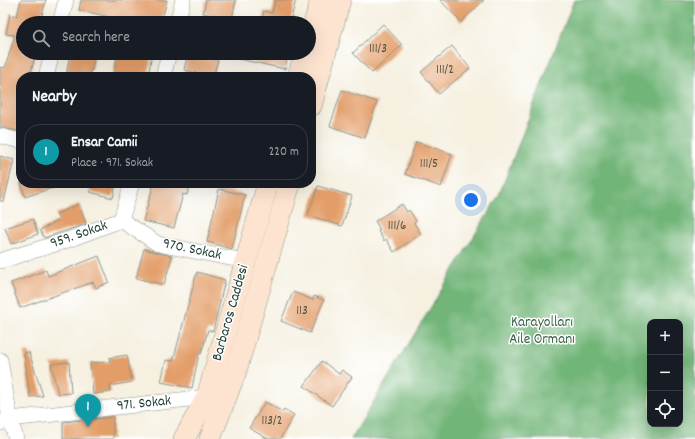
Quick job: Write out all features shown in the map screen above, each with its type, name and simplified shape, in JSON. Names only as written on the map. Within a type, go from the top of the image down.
[{"type":"main road","points":[[316,17],[321,0]]},
{"type":"main road","points":[[316,88],[340,0]]},
{"type":"main road","points":[[299,72],[303,60]]},
{"type":"main road","name":"Barbaros Caddesi","points":[[184,439],[207,397],[267,188]]},
{"type":"main road","name":"Barbaros Caddesi","points":[[210,439],[236,371],[289,188]]},
{"type":"street","points":[[62,16],[66,0]]},
{"type":"street","points":[[179,16],[183,0]]},
{"type":"street","points":[[47,72],[50,60]]},
{"type":"street","points":[[164,72],[167,60]]},
{"type":"street","points":[[0,136],[16,140]]},
{"type":"street","name":"959. Sokak","points":[[0,261],[65,241],[121,220],[131,188]]},
{"type":"street","name":"970. Sokak","points":[[121,220],[158,244],[245,261]]},
{"type":"street","points":[[0,360],[5,421],[16,439]]},
{"type":"street","name":"971. Sokak","points":[[5,421],[207,397]]},
{"type":"green space","name":"Karayolları Aile Ormanı","points":[[574,0],[695,0],[695,439],[351,439],[499,195]]},
{"type":"building","points":[[21,0],[46,0],[42,16],[17,16]]},
{"type":"building","points":[[81,0],[167,0],[163,16],[105,16],[79,10]]},
{"type":"building","points":[[206,0],[236,0],[233,16],[218,16],[203,13]]},
{"type":"building","points":[[275,0],[296,0],[292,16],[263,16],[264,11],[272,13]]},
{"type":"building","points":[[440,0],[484,0],[461,22]]},
{"type":"building","points":[[10,14],[17,16],[16,60],[34,60],[31,72],[16,72],[16,131],[0,127],[0,67],[5,68],[15,35],[6,34]]},
{"type":"building","points":[[383,24],[402,45],[372,73],[353,53]]},
{"type":"building","points":[[452,46],[470,68],[439,94],[421,72]]},
{"type":"building","points":[[69,60],[94,60],[90,72],[67,72]]},
{"type":"building","points":[[116,60],[151,60],[149,72],[113,72]]},
{"type":"building","points":[[186,60],[218,60],[214,72],[192,72],[184,70]]},
{"type":"building","points":[[243,60],[287,60],[285,69]]},
{"type":"building","points":[[342,90],[377,102],[365,138],[330,126]]},
{"type":"building","points":[[416,142],[452,154],[441,187],[405,174]]},
{"type":"building","points":[[0,156],[14,160],[4,201],[0,201]]},
{"type":"building","points":[[318,186],[352,196],[342,226],[308,215]]},
{"type":"building","points":[[22,188],[52,188],[25,197]]},
{"type":"building","points":[[91,188],[115,188],[113,198],[90,192]]},
{"type":"building","points":[[153,188],[189,188],[187,195],[183,194],[174,228],[143,221]]},
{"type":"building","points":[[219,189],[245,195],[232,249],[207,242]]},
{"type":"building","points":[[79,204],[86,224],[44,238],[40,230],[59,220],[56,214]]},
{"type":"building","points":[[402,204],[407,212],[409,210],[416,221],[414,223],[421,234],[394,252],[386,239],[384,241],[378,231],[380,230],[375,221]]},
{"type":"building","points":[[33,219],[38,234],[11,244],[5,228]]},
{"type":"building","points":[[144,249],[172,256],[164,285],[136,278]]},
{"type":"building","points":[[99,256],[109,282],[96,288],[93,282],[20,308],[11,283],[46,270],[48,276]]},
{"type":"building","points":[[197,272],[225,280],[213,331],[208,330],[201,354],[199,353],[192,388],[161,382],[166,360],[173,361]]},
{"type":"building","points":[[293,292],[313,300],[314,296],[324,300],[310,333],[281,321]]},
{"type":"building","points":[[29,352],[43,396],[30,397],[24,353]]},
{"type":"building","points":[[127,355],[132,382],[110,386],[111,392],[93,394],[90,363],[110,362],[109,358]]},
{"type":"building","points":[[322,361],[339,374],[342,370],[352,377],[332,406],[304,386]]},
{"type":"building","points":[[69,362],[71,393],[58,394],[51,364]]},
{"type":"building","points":[[265,402],[283,412],[284,409],[294,415],[280,439],[268,439],[249,428]]},
{"type":"building","points":[[113,417],[113,439],[63,439],[63,422]]},
{"type":"place","name":"Ensar Camii","points":[[88,427]]}]
